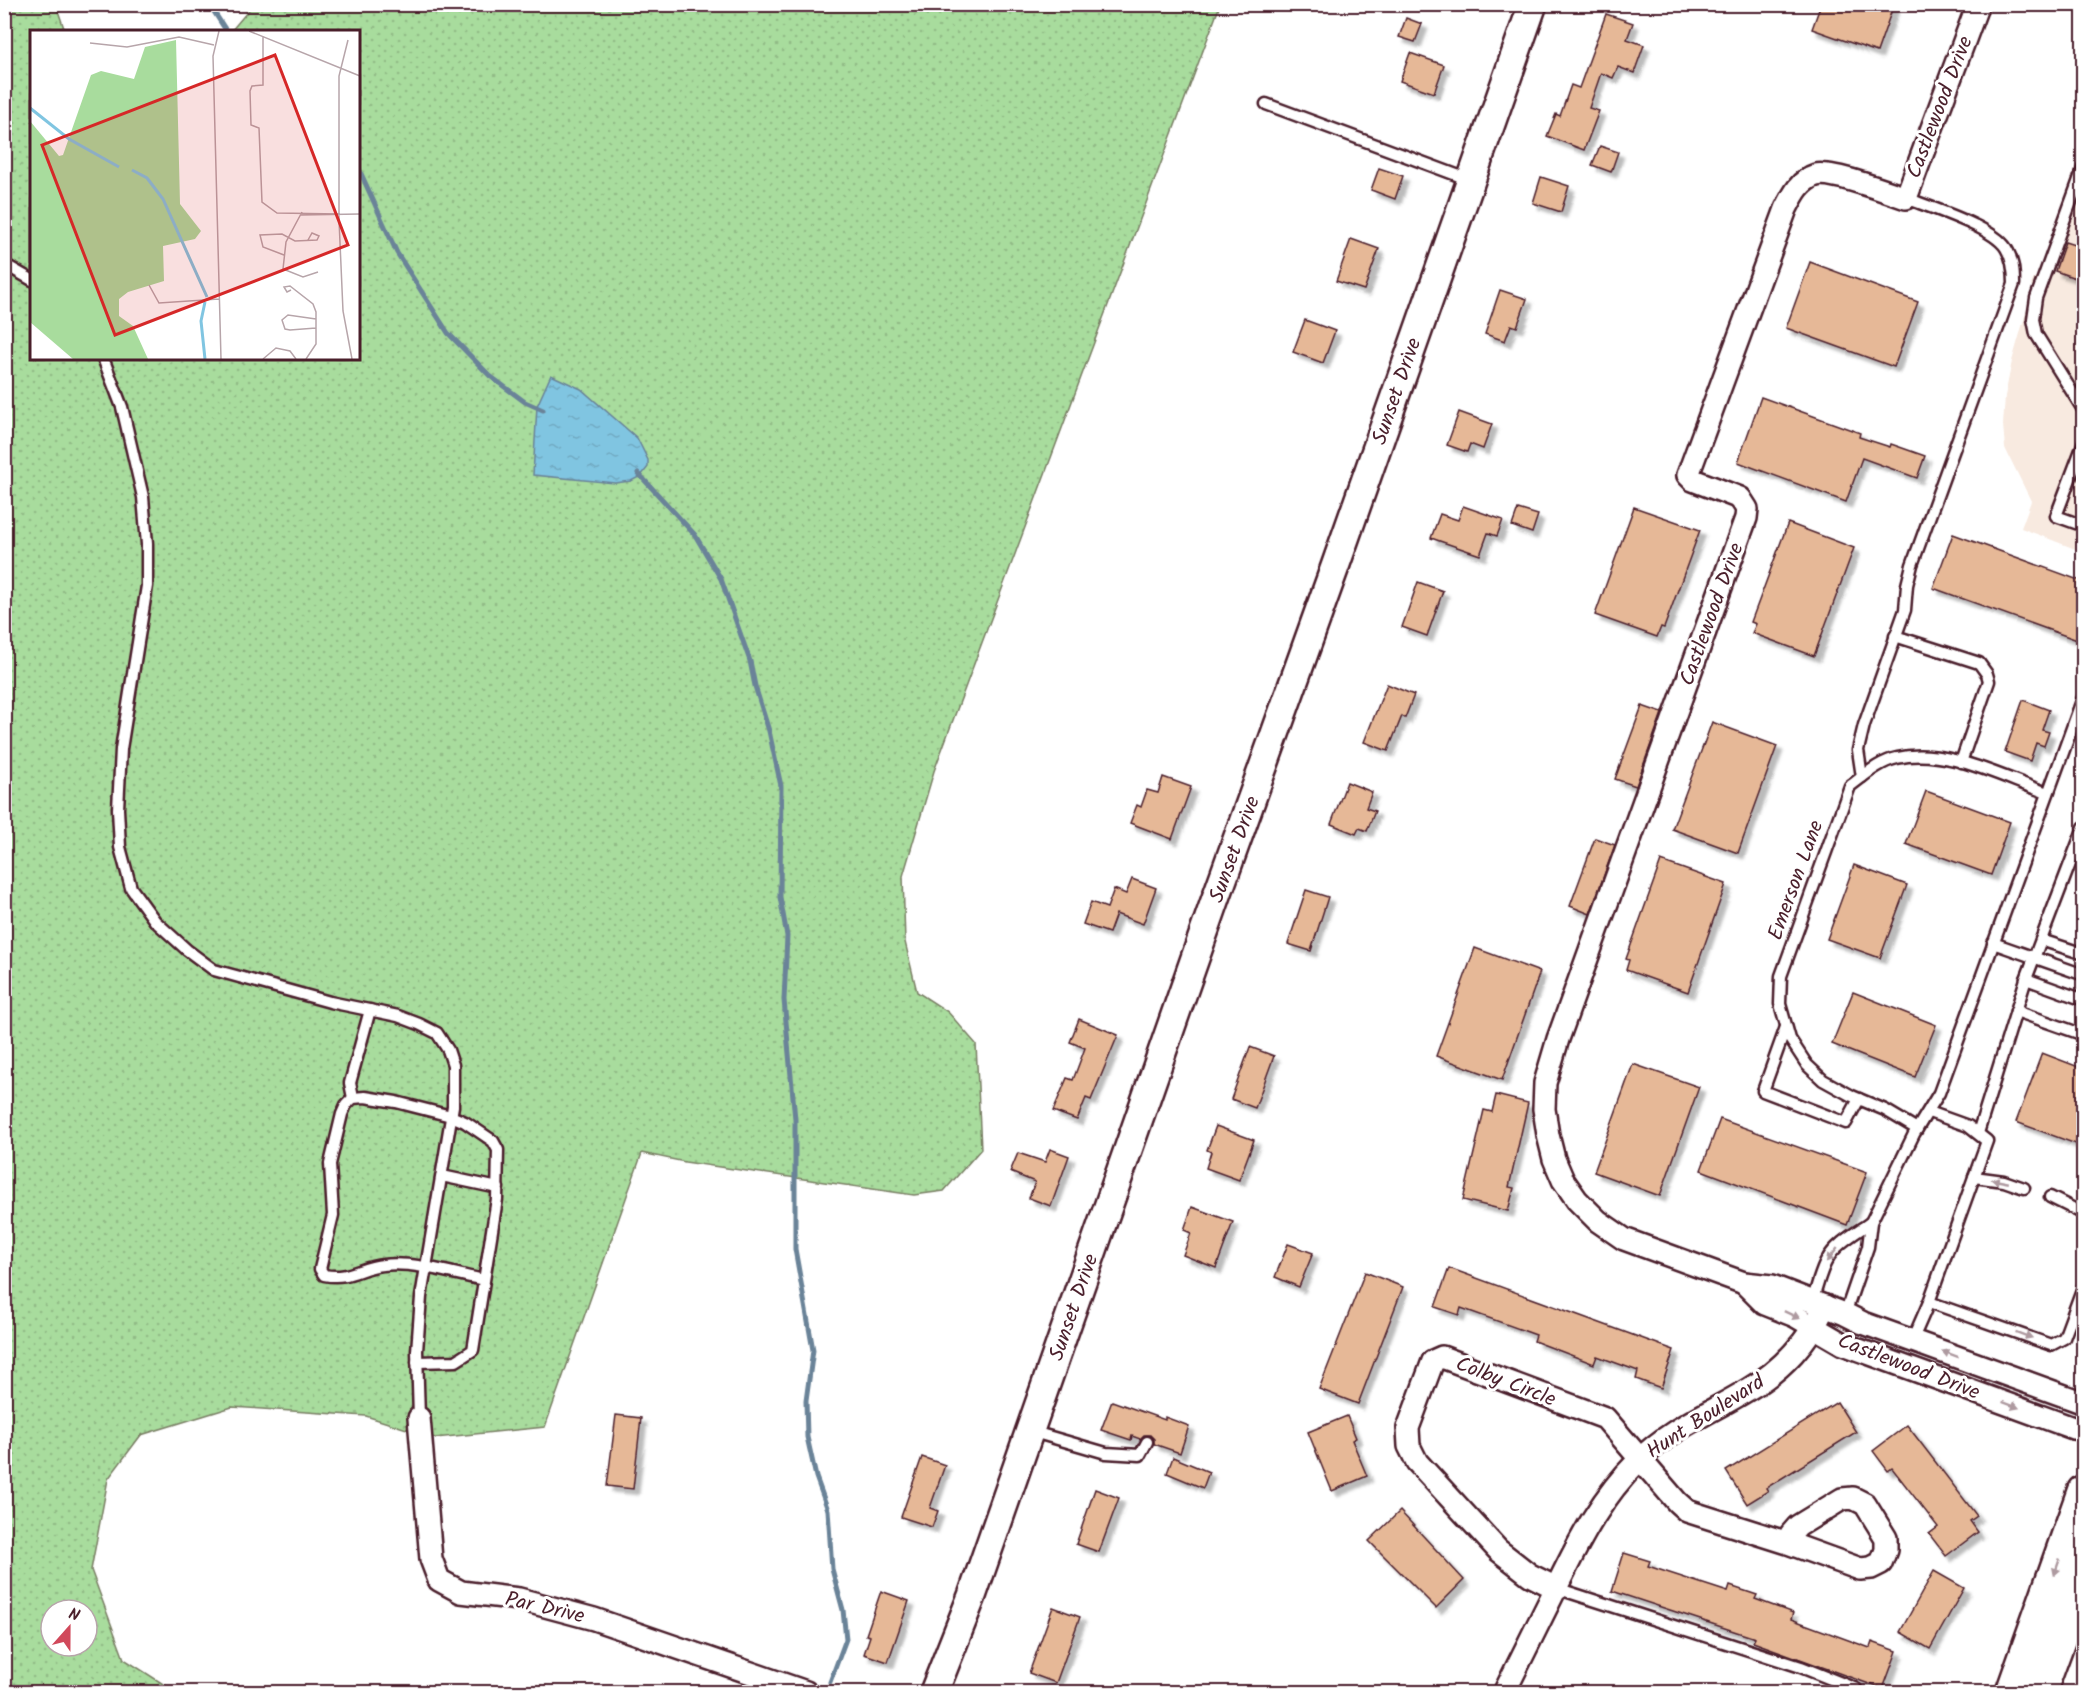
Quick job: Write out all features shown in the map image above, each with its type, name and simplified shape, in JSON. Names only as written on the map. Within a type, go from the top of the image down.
[{"type":"highway","points":[[2013,1692],[2084,1492]]},
{"type":"highway","points":[[2038,1692],[2084,1570]]},
{"type":"street","name":"Sunset Drive","points":[[934,1692],[972,1596],[1533,4]]},
{"type":"street","name":"Castlewood Drive","points":[[1978,4],[1906,198],[1832,176],[1817,174],[1794,192],[1786,209],[1688,475],[1693,480],[1740,498],[1747,509],[1746,518],[1558,1039],[1545,1083],[1544,1109],[1554,1159],[1563,1180],[1577,1200],[1598,1221],[1624,1239],[1744,1283],[1772,1287],[1863,1323],[2084,1403]]},
{"type":"street","name":"Castlewood Drive","points":[[1744,1283],[1765,1304],[1795,1316],[1844,1344],[2073,1428],[2084,1429]]},
{"type":"street","name":"Hunt Boulevard","points":[[1508,1691],[1556,1588],[1594,1515],[1613,1487],[1640,1458],[1672,1434],[1750,1389],[1773,1372],[1798,1348],[1827,1307]]},
{"type":"street","name":"Colby Circle","points":[[1556,1588],[1530,1575],[1498,1550],[1417,1462],[1409,1446],[1408,1428],[1432,1361],[1442,1357],[1605,1418],[1687,1511],[1788,1543]]},
{"type":"street","name":"Par Drive","points":[[418,1418],[431,1559],[439,1580],[461,1592],[519,1599],[594,1619],[806,1692]]},
{"type":"lane","points":[[1266,104],[1470,180]]},
{"type":"lane","points":[[2084,166],[2036,298],[2033,319],[2038,338],[2084,411]]},
{"type":"lane","points":[[1862,777],[1858,750],[1863,724],[1905,610],[1906,585],[1912,565],[2014,284],[2014,268],[2006,248],[1996,237],[1974,225],[1906,198]]},
{"type":"lane","points":[[4,264],[30,279]]},
{"type":"lane","points":[[104,360],[122,406],[143,497],[147,544],[147,586],[120,761],[118,809],[120,847],[131,888],[155,921],[187,950],[214,970],[398,1016],[437,1034],[448,1050],[453,1065],[451,1116],[421,1297],[417,1362],[418,1418]]},
{"type":"lane","points":[[2084,442],[2056,516],[2084,526]]},
{"type":"lane","points":[[1895,636],[1979,663],[1987,674],[1989,681],[1960,762]]},
{"type":"lane","points":[[1827,1307],[1868,1247],[1871,1222],[1917,1129],[1939,1093],[2084,695]]},
{"type":"lane","name":"Emerson Lane","points":[[1917,1129],[1885,1110],[1858,1099],[1823,1080],[1807,1065],[1790,1039],[1780,1004],[1781,976],[1850,786],[1872,768],[1897,758],[1928,755],[1960,762],[2048,793]]},
{"type":"lane","points":[[1978,1133],[2026,979],[2084,827]]},
{"type":"lane","points":[[2041,940],[2084,954]]},
{"type":"lane","points":[[1994,943],[2084,975]]},
{"type":"lane","points":[[2026,979],[2084,1000]]},
{"type":"lane","points":[[353,1098],[350,1083],[370,1010]]},
{"type":"lane","points":[[2016,1011],[2084,1035]]},
{"type":"lane","points":[[1786,1027],[1764,1091],[1846,1123],[1858,1099]]},
{"type":"lane","points":[[417,1362],[456,1361],[473,1350],[484,1280],[498,1188],[498,1150],[493,1141],[451,1116],[378,1099],[353,1098],[346,1105],[342,1114],[330,1164],[333,1215],[320,1269],[324,1275],[346,1277],[381,1265],[399,1264],[484,1280]]},
{"type":"lane","points":[[1912,1341],[1929,1302],[1987,1140],[1968,1126],[1929,1112]]},
{"type":"lane","points":[[442,1176],[498,1188]]},
{"type":"lane","points":[[1974,1177],[2004,1181],[2024,1188]]},
{"type":"lane","points":[[2050,1197],[2084,1214]]},
{"type":"lane","points":[[1827,1307],[1827,1259],[1833,1251],[1871,1222]]},
{"type":"lane","points":[[1929,1302],[2051,1345],[2064,1338],[2084,1284]]},
{"type":"lane","points":[[1029,1431],[1106,1453],[1140,1455],[1147,1443]]},
{"type":"lane","points":[[1556,1588],[1801,1667],[1856,1689]]},
{"type":"shaded area","points":[[2083,152],[2083,552],[2021,528],[2031,501],[2005,448],[2003,425],[2005,396],[2012,361],[2033,288],[2031,285],[2039,273]]},
{"type":"green space","points":[[5,5],[56,5],[65,30],[30,30],[30,360],[360,360],[360,30],[232,30],[253,5],[1220,5],[934,771],[903,876],[905,942],[917,992],[948,1012],[976,1044],[981,1149],[944,1191],[914,1195],[685,1162],[642,1153],[545,1427],[435,1438],[366,1416],[232,1407],[141,1435],[108,1479],[91,1570],[124,1659],[168,1687],[169,1692],[5,1692]]},
{"type":"water","points":[[551,375],[581,389],[637,438],[648,460],[648,467],[641,476],[631,481],[615,483],[533,475],[537,406]]},
{"type":"building","points":[[1821,4],[1894,4],[1877,52],[1812,29]]},
{"type":"building","points":[[1606,14],[1633,23],[1627,39],[1644,45],[1634,73],[1618,67],[1613,78],[1601,73],[1589,108],[1599,111],[1584,150],[1547,136],[1556,114],[1560,116],[1571,85],[1579,88]]},
{"type":"building","points":[[1406,18],[1422,24],[1415,42],[1399,37]]},
{"type":"building","points":[[1410,53],[1444,65],[1434,93],[1400,81]]},
{"type":"building","points":[[1600,146],[1618,152],[1611,172],[1592,165]]},
{"type":"building","points":[[1379,168],[1403,176],[1395,199],[1371,190]]},
{"type":"building","points":[[1541,177],[1569,186],[1561,212],[1533,203]]},
{"type":"building","points":[[1351,239],[1379,249],[1364,290],[1336,281]]},
{"type":"building","points":[[2065,242],[2084,248],[2084,281],[2055,271]]},
{"type":"building","points":[[1810,262],[1918,302],[1894,367],[1786,328]]},
{"type":"building","points":[[1500,290],[1527,299],[1517,327],[1511,325],[1505,341],[1485,334]]},
{"type":"building","points":[[1305,320],[1335,331],[1323,363],[1293,352]]},
{"type":"building","points":[[1761,397],[1860,433],[1859,437],[1890,447],[1891,444],[1925,456],[1917,478],[1862,458],[1846,502],[1738,462]]},
{"type":"building","points":[[1459,412],[1492,424],[1483,449],[1470,444],[1467,452],[1447,445]]},
{"type":"building","points":[[1463,506],[1503,520],[1497,536],[1488,533],[1480,555],[1431,538],[1440,514],[1458,520]]},
{"type":"building","points":[[1634,507],[1700,530],[1664,628],[1661,627],[1657,637],[1595,615]]},
{"type":"building","points":[[1518,509],[1538,515],[1532,533],[1512,526]]},
{"type":"building","points":[[1788,523],[1854,548],[1814,656],[1752,633],[1756,624],[1751,622]]},
{"type":"building","points":[[1953,534],[2084,582],[2084,631],[2080,641],[1933,588]]},
{"type":"building","points":[[1418,582],[1443,591],[1427,636],[1402,627]]},
{"type":"building","points":[[1387,684],[1414,695],[1405,718],[1402,716],[1388,751],[1364,742]]},
{"type":"building","points":[[2023,700],[2049,710],[2042,730],[2049,732],[2044,746],[2036,743],[2030,761],[2005,752]]},
{"type":"building","points":[[1642,706],[1662,713],[1636,786],[1615,779]]},
{"type":"building","points":[[1712,722],[1777,746],[1738,853],[1672,829]]},
{"type":"building","points":[[1163,777],[1191,787],[1172,839],[1130,823],[1137,805],[1141,807],[1147,790],[1158,793]]},
{"type":"building","points":[[1347,782],[1372,792],[1366,808],[1375,811],[1367,831],[1359,828],[1356,834],[1331,824]]},
{"type":"building","points":[[1926,791],[2010,822],[1991,875],[1906,844]]},
{"type":"building","points":[[1595,838],[1615,845],[1590,914],[1570,906]]},
{"type":"building","points":[[1661,861],[1726,884],[1688,992],[1626,970],[1629,960],[1626,959]]},
{"type":"building","points":[[1854,865],[1907,885],[1880,958],[1827,939]]},
{"type":"building","points":[[1132,879],[1156,888],[1143,924],[1116,914],[1109,933],[1083,924],[1091,902],[1107,908],[1114,889],[1126,894]]},
{"type":"building","points":[[1306,890],[1328,897],[1311,951],[1288,944]]},
{"type":"building","points":[[1475,948],[1540,972],[1502,1080],[1436,1056]]},
{"type":"building","points":[[1853,992],[1936,1025],[1915,1077],[1832,1044]]},
{"type":"building","points":[[1079,1019],[1118,1035],[1091,1100],[1086,1098],[1077,1120],[1053,1111],[1067,1078],[1073,1080],[1085,1048],[1070,1042]]},
{"type":"building","points":[[1250,1047],[1274,1056],[1255,1108],[1231,1099]]},
{"type":"building","points":[[2042,1053],[2084,1069],[2084,1147],[2016,1122]]},
{"type":"building","points":[[1633,1064],[1699,1087],[1660,1196],[1594,1172]]},
{"type":"building","points":[[1496,1095],[1528,1103],[1509,1187],[1514,1188],[1508,1211],[1463,1200],[1484,1110],[1492,1112]]},
{"type":"building","points":[[1720,1119],[1867,1172],[1847,1225],[1701,1170]]},
{"type":"building","points":[[1216,1126],[1254,1140],[1239,1180],[1206,1168],[1211,1152],[1207,1150]]},
{"type":"building","points":[[1050,1149],[1069,1156],[1051,1206],[1029,1198],[1035,1182],[1010,1172],[1018,1153],[1045,1162]]},
{"type":"building","points":[[1192,1207],[1233,1222],[1216,1268],[1183,1255],[1191,1233],[1184,1230]]},
{"type":"building","points":[[1288,1244],[1313,1253],[1299,1287],[1275,1277]]},
{"type":"building","points":[[1449,1268],[1674,1350],[1661,1388],[1636,1379],[1638,1371],[1597,1356],[1594,1364],[1534,1341],[1536,1335],[1461,1308],[1459,1315],[1435,1307]]},
{"type":"building","points":[[1365,1272],[1403,1287],[1358,1404],[1319,1389]]},
{"type":"building","points":[[1112,1401],[1189,1426],[1180,1453],[1154,1444],[1154,1439],[1150,1435],[1144,1435],[1140,1439],[1132,1436],[1131,1440],[1101,1430]]},
{"type":"building","points":[[1837,1402],[1856,1432],[1766,1488],[1768,1491],[1747,1504],[1726,1471]]},
{"type":"building","points":[[616,1415],[641,1418],[633,1489],[607,1486]]},
{"type":"building","points":[[1347,1416],[1356,1438],[1352,1440],[1367,1476],[1332,1491],[1308,1432]]},
{"type":"building","points":[[1907,1425],[1977,1516],[1970,1521],[1978,1532],[1946,1556],[1929,1534],[1938,1527],[1892,1468],[1888,1471],[1873,1451]]},
{"type":"building","points":[[922,1457],[945,1465],[930,1508],[938,1511],[932,1527],[901,1517]]},
{"type":"building","points":[[1173,1457],[1209,1472],[1203,1488],[1167,1473]]},
{"type":"building","points":[[1095,1489],[1119,1498],[1099,1552],[1076,1544]]},
{"type":"building","points":[[1400,1511],[1464,1580],[1436,1608],[1369,1541]]},
{"type":"building","points":[[1624,1553],[1650,1561],[1648,1566],[1728,1592],[1730,1586],[1757,1595],[1755,1599],[1793,1613],[1791,1619],[1870,1648],[1872,1642],[1897,1651],[1883,1689],[1753,1642],[1755,1638],[1612,1591]]},
{"type":"building","points":[[1934,1571],[1964,1588],[1930,1649],[1900,1632]]},
{"type":"building","points":[[881,1591],[909,1601],[888,1662],[864,1654],[870,1636],[866,1635]]},
{"type":"building","points":[[1053,1607],[1080,1617],[1056,1683],[1029,1673]]},
{"type":"waterway","points":[[209,4],[226,30]]},
{"type":"waterway","points":[[360,171],[397,253],[448,333],[490,376],[525,402],[543,410]]},
{"type":"waterway","points":[[638,473],[695,535],[721,579],[750,661],[781,786],[780,897],[787,936],[784,1000],[795,1119],[795,1249],[813,1350],[806,1401],[807,1437],[816,1477],[828,1510],[832,1569],[843,1610],[846,1639],[830,1682]]}]
